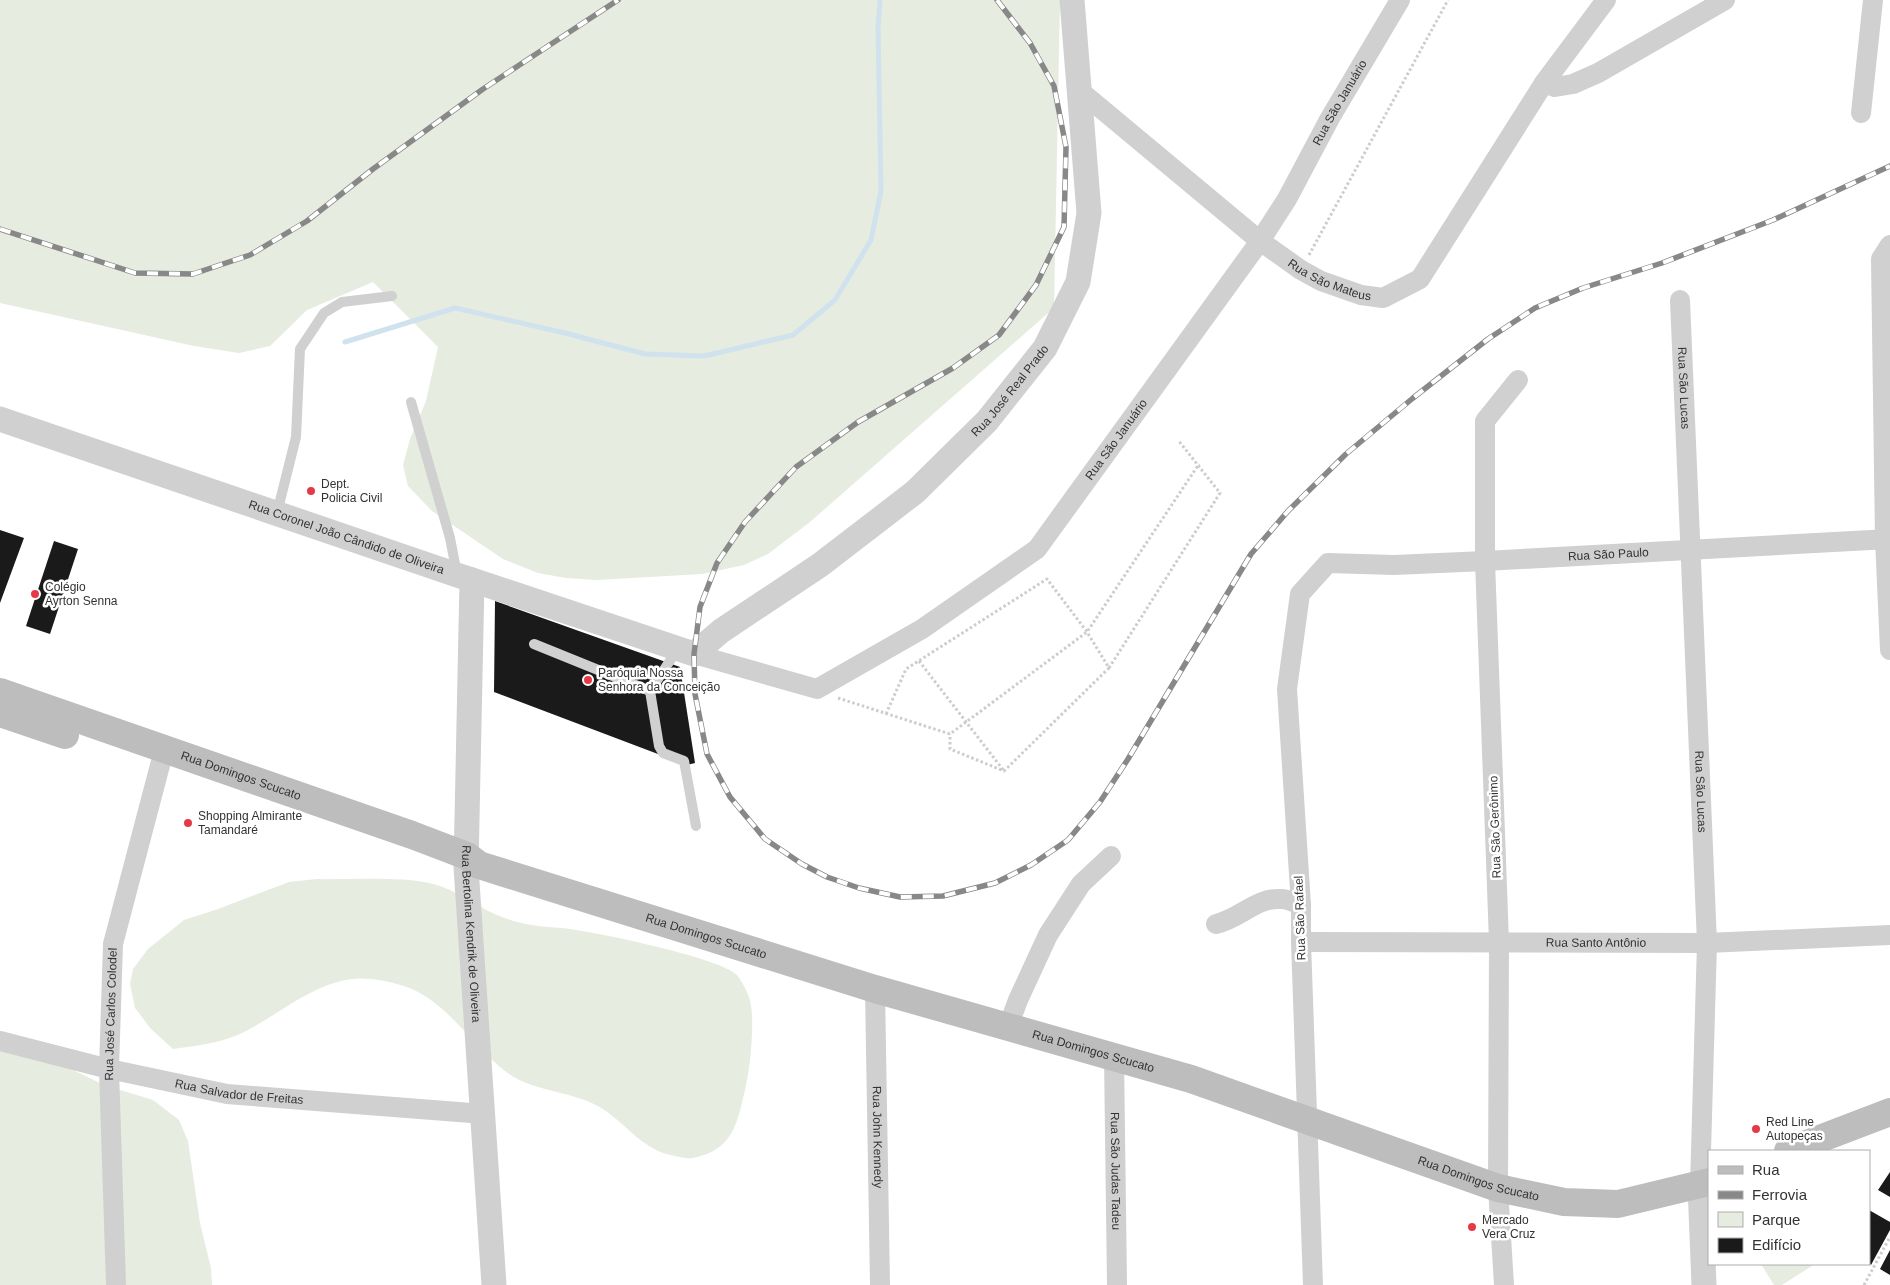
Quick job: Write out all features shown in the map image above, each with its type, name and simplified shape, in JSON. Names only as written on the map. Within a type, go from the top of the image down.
[{"type":"main road","name":"Rua Domingos Scucato","points":[[0,692],[162,757]]},
{"type":"main road","name":"Rua Domingos Scucato","points":[[0,714],[162,757],[412,835],[471,863],[875,989],[1191,1079],[1498,1188],[1564,1202],[1618,1204],[1704,1184]]},
{"type":"main road","points":[[1791,1150],[1890,1112]]},
{"type":"street","name":"Rua José Real Prado","points":[[686,651],[722,631],[820,565],[915,492],[987,421],[1045,348],[1078,282],[1089,213],[1072,0]]},
{"type":"street","name":"Rua São Januário","points":[[817,689],[922,629],[1037,549],[1260,241],[1287,199],[1330,118],[1400,0]]},
{"type":"street","name":"Rua São Mateus","points":[[1080,91],[1260,241],[1301,270],[1321,281],[1361,295],[1383,298],[1420,279],[1544,83],[1606,0]]},
{"type":"street","points":[[1544,83],[1555,87],[1573,84],[1598,73],[1725,0]]},
{"type":"street","points":[[1861,113],[1873,0]]},
{"type":"street","points":[[1890,244],[1882,259],[1890,650]]},
{"type":"street","name":"Rua São Lucas","points":[[1680,300],[1692,550],[1707,943],[1704,1285]]},
{"type":"street","name":"Rua São Gerônimo","points":[[1504,1285],[1498,1188],[1499,942],[1485,561],[1485,421],[1518,380]]},
{"type":"street","name":"Rua Coronel João Cândido de Oliveira","points":[[0,419],[464,578],[686,651]]},
{"type":"street","name":"Rua São Paulo","points":[[1328,563],[1394,565],[1888,539]]},
{"type":"street","name":"Rua São Rafael","points":[[1313,1285],[1306,1120],[1301,905],[1287,689],[1300,594],[1328,563]]},
{"type":"street","name":"Rua Bertolina Kendrik de Oliveira","points":[[464,578],[471,863],[494,1285]]},
{"type":"street","points":[[686,651],[817,689]]},
{"type":"street","name":"Rua José Carlos Colodel","points":[[116,1285],[109,1069],[113,944],[162,757]]},
{"type":"street","points":[[1008,1027],[1018,1000],[1048,935],[1081,884],[1111,856]]},
{"type":"street","points":[[1216,924],[1230,919],[1263,900],[1283,899],[1301,905]]},
{"type":"street","name":"Rua Santo Antônio","points":[[1301,942],[1707,943],[1890,936]]},
{"type":"street","name":"Rua John Kennedy","points":[[875,989],[880,1285]]},
{"type":"street","name":"Rua Salvador de Freitas","points":[[0,1041],[109,1069],[227,1094],[484,1114]]},
{"type":"street","name":"Rua São Judas Tadeu","points":[[1114,1056],[1117,1285]]},
{"type":"lane","points":[[277,514],[296,437],[300,349],[324,313],[342,302],[392,296]]},
{"type":"lane","points":[[411,402],[450,538],[464,578]]},
{"type":"lane","points":[[534,644],[650,691]]},
{"type":"lane","points":[[650,691],[686,651]]},
{"type":"lane","points":[[650,691],[659,746],[663,753],[684,761],[696,826]]},
{"type":"path","points":[[1301,270],[1448,0]]},
{"type":"path","points":[[1004,772],[1109,668],[1220,493],[1178,440]]},
{"type":"path","points":[[950,734],[1087,632],[1198,464]]},
{"type":"path","points":[[886,714],[906,669],[1047,579],[1087,632],[1109,668]]},
{"type":"path","points":[[919,661],[1004,772]]},
{"type":"path","points":[[817,689],[886,714],[950,734]]},
{"type":"path","points":[[950,734],[950,749],[1004,772]]},
{"type":"path","points":[[1864,1285],[1890,1237]]},
{"type":"green space","points":[[0,0],[1060,0],[1054,308],[810,522],[768,554],[744,565],[702,574],[596,580],[566,578],[538,573],[503,559],[432,511],[408,486],[403,465],[410,439],[426,401],[438,347],[373,282],[307,310],[270,346],[239,353],[194,346],[0,303]]},
{"type":"green space","points":[[317,879],[388,879],[438,885],[489,911],[515,921],[639,942],[710,962],[737,975],[749,997],[751,1006],[752,1043],[747,1081],[736,1124],[731,1134],[717,1149],[693,1158],[684,1158],[653,1149],[603,1109],[579,1098],[540,1088],[516,1078],[493,1061],[450,1016],[426,996],[407,987],[380,980],[353,979],[335,982],[302,997],[240,1034],[207,1044],[173,1049],[151,1029],[135,1008],[130,984],[133,969],[148,949],[184,920],[289,882]]},
{"type":"green space","points":[[0,1049],[46,1057],[104,1085],[153,1100],[179,1120],[188,1141],[200,1223],[211,1268],[212,1285],[0,1285]]},
{"type":"green space","points":[[1762,1265],[1813,1265],[1782,1285],[1774,1285]]},
{"type":"building","points":[[0,530],[24,538],[0,603]]},
{"type":"building","points":[[54,541],[78,549],[50,634],[26,626]]},
{"type":"building","name":"Paróquia Nossa Senhora da Conceição","points":[[495,601],[680,667],[695,763],[687,765],[494,692]]},
{"type":"building","points":[[1890,1172],[1890,1197],[1878,1190]]},
{"type":"building","points":[[1870,1211],[1890,1222],[1890,1230],[1871,1265]]},
{"type":"building","points":[[1890,1250],[1890,1275],[1880,1269]]},
{"type":"waterway","points":[[345,342],[455,308],[561,332],[645,354],[704,356],[793,335],[835,300],[871,240],[881,191],[878,27],[880,0]]},
{"type":"railway","points":[[0,229],[135,273],[193,274],[250,255],[307,221],[373,169],[483,89],[618,0]]},
{"type":"railway","points":[[997,0],[1030,43],[1054,86],[1066,147],[1064,227],[1036,285],[999,335],[953,368],[858,422],[796,467],[745,522],[717,563],[700,607],[694,654],[695,694],[707,754],[730,797],[765,839],[802,864],[827,877],[859,888],[900,897],[943,896],[995,883],[1031,865],[1068,840],[1100,802],[1128,759],[1251,554],[1288,511],[1346,454],[1488,339],[1535,308],[1583,288],[1662,263],[1773,220],[1890,166]]},
{"type":"place","name":"Dept. Policia Civil","points":[[311,491]]},
{"type":"place","name":"Colégio Ayrton Senna","points":[[35,594]]},
{"type":"place","name":"Paróquia Nossa Senhora da Conceição","points":[[588,680]]},
{"type":"place","name":"Shopping Almirante Tamandaré","points":[[188,823]]},
{"type":"place","name":"Red Line Autopeças","points":[[1756,1129]]},
{"type":"place","name":"Mercado Vera Cruz","points":[[1472,1227]]}]
